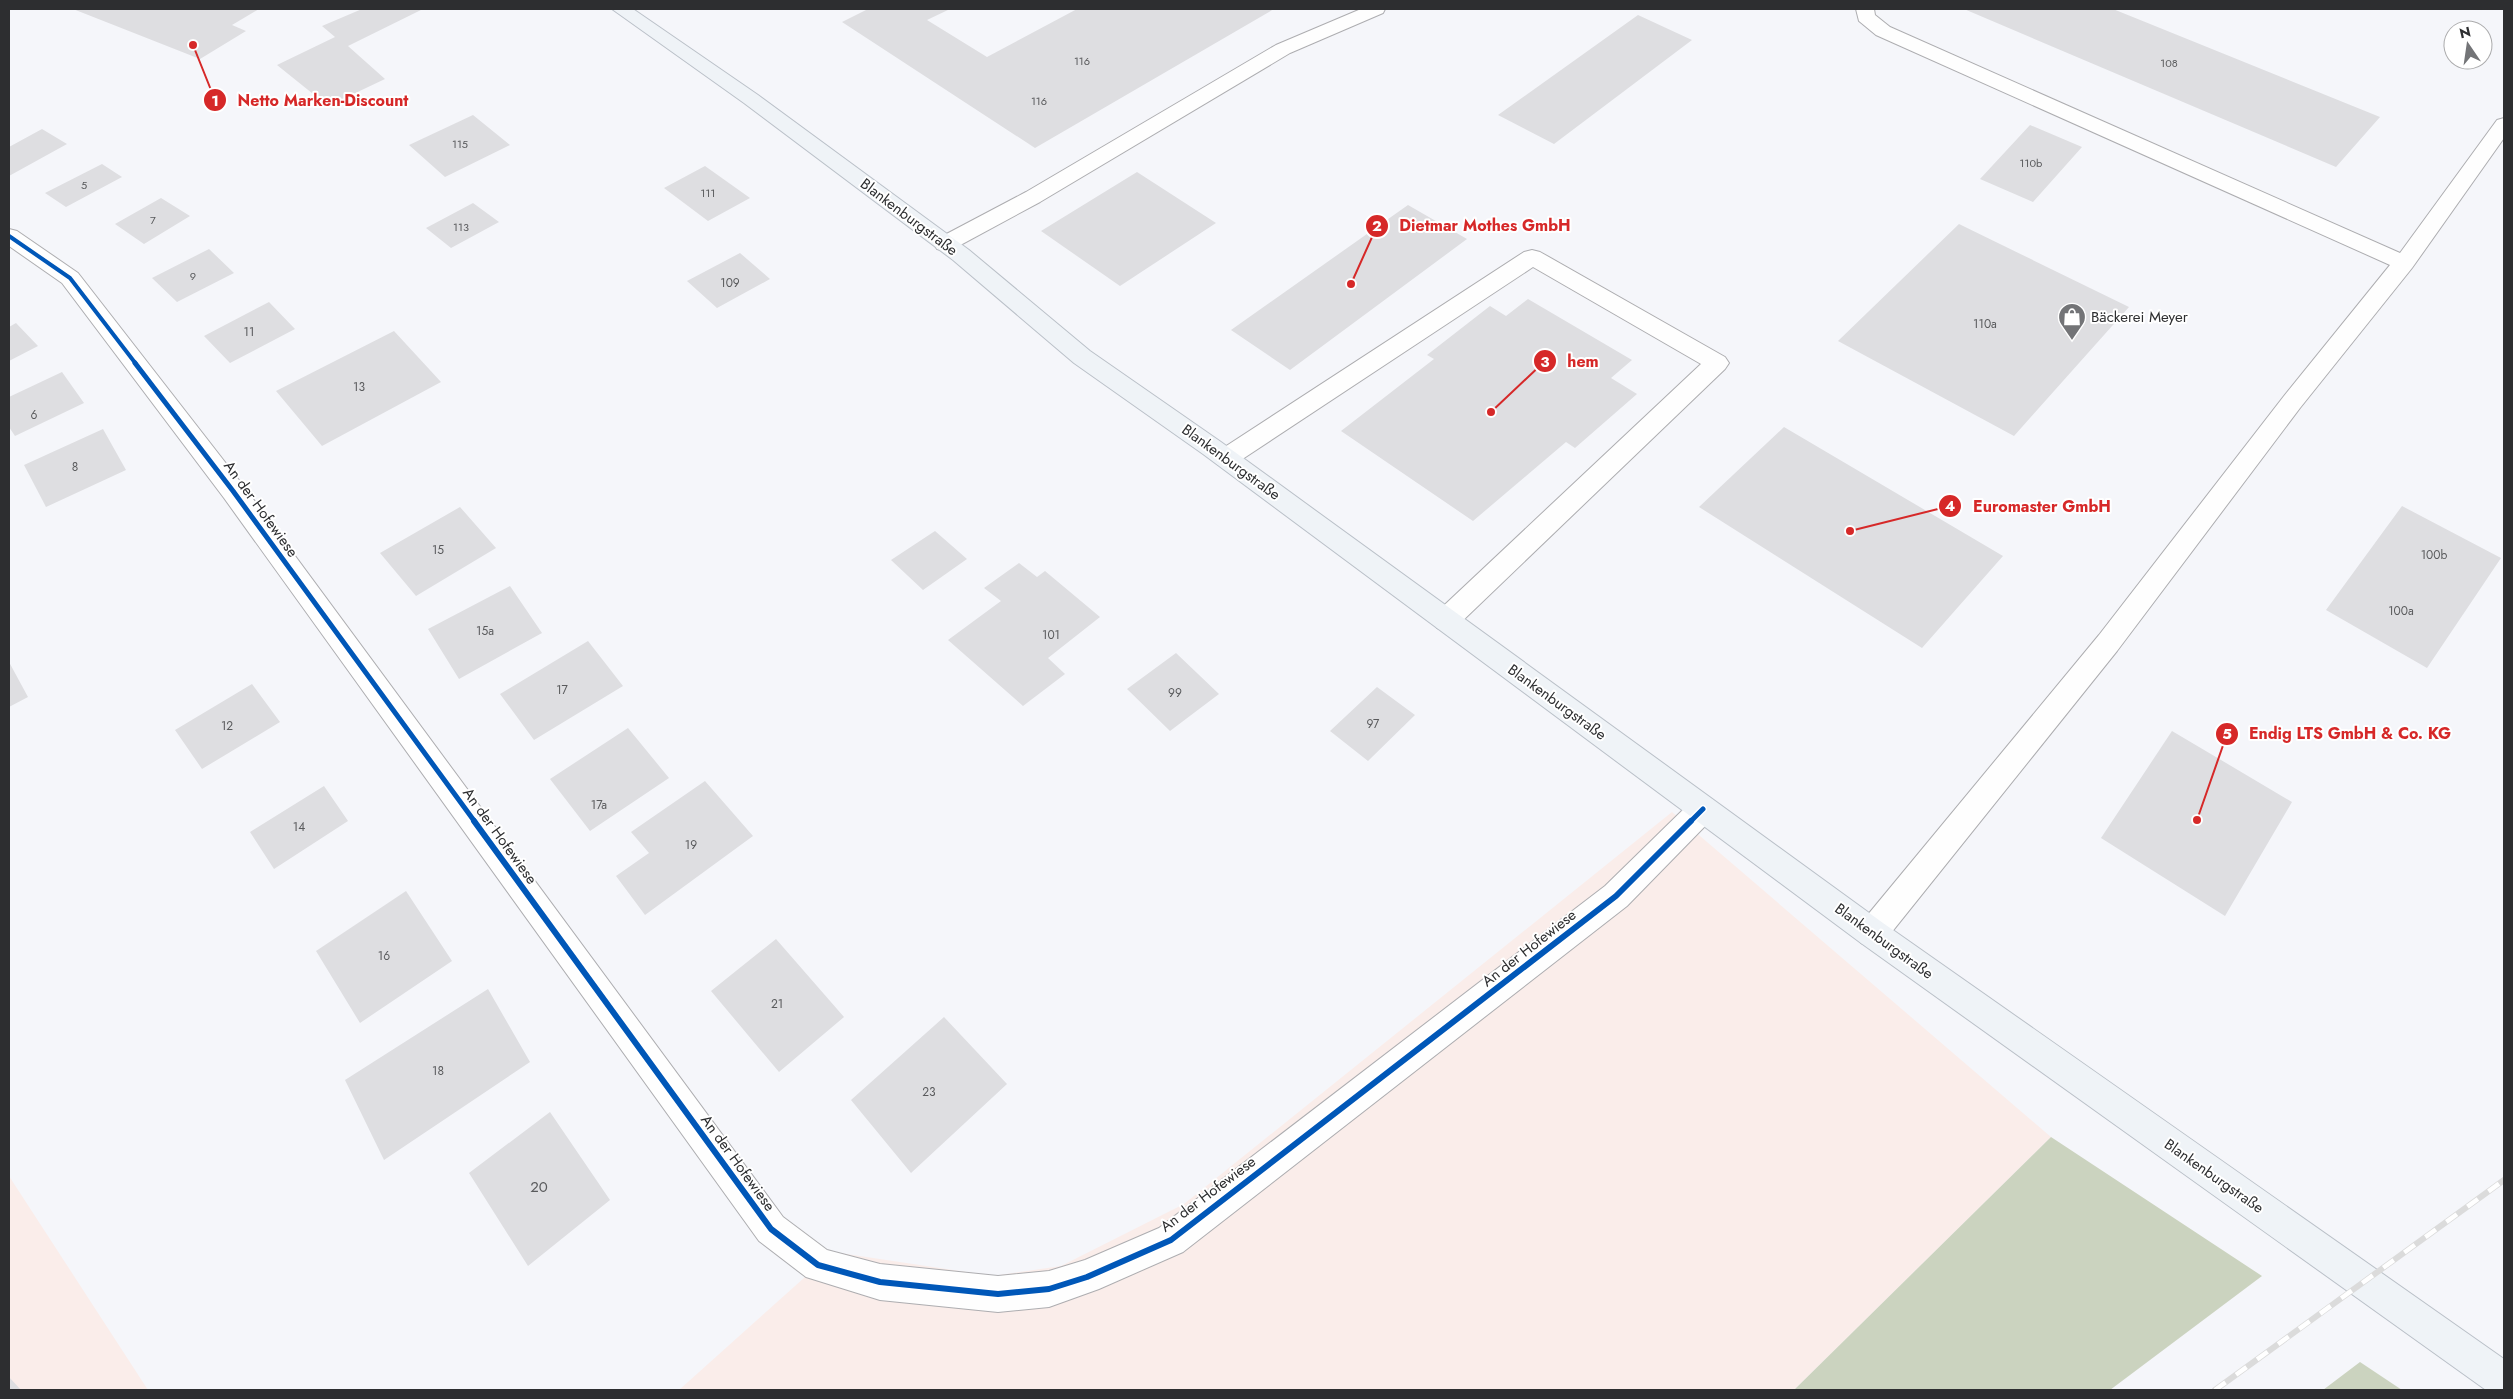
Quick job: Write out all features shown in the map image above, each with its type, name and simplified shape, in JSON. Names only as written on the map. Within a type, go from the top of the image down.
[{"type":"main road","name":"Blankenburgstraße","points":[[621,9],[752,99],[945,244],[1082,357],[1226,458],[1872,933],[2504,1381]]},
{"type":"street","points":[[945,244],[1033,197],[1283,49],[1376,9]]},
{"type":"street","points":[[1866,9],[1866,17],[1883,31],[2404,263]]},
{"type":"street","points":[[1872,933],[2108,643],[2292,402],[2404,263],[2504,124]]},
{"type":"street","name":"An der Hofewiese","points":[[9,236],[70,278],[233,491],[771,1229],[818,1265],[880,1282],[998,1294],[1049,1289],[1087,1277],[1171,1240],[1616,896],[1703,809]]},
{"type":"street","points":[[1226,458],[1532,257],[1716,363],[1446,620]]},
{"type":"shaded area","points":[[1672,812],[2051,1137],[1794,1390],[679,1390],[833,1252],[993,1276],[1061,1266],[1184,1204]]},
{"type":"shaded area","points":[[9,1176],[148,1390],[9,1390]]},
{"type":"green space","points":[[2051,1137],[2262,1276],[2110,1390],[1794,1390]]},
{"type":"green space","points":[[2360,1362],[2402,1390],[2323,1390]]},
{"type":"building","points":[[73,9],[259,9],[232,25],[246,31],[200,59]]},
{"type":"building","points":[[362,9],[423,9],[348,46],[385,79],[328,106],[277,65],[335,37],[322,26]]},
{"type":"building","points":[[868,9],[950,9],[927,20],[987,57],[1077,9],[1274,9],[1035,148],[842,22]]},
{"type":"building","points":[[1964,9],[2113,9],[2380,117],[2336,167]]},
{"type":"building","points":[[1638,15],[1692,40],[1554,144],[1498,115]]},
{"type":"building","points":[[473,115],[510,145],[445,177],[409,145]]},
{"type":"building","points":[[2030,125],[2082,147],[2033,202],[1980,179]]},
{"type":"building","points":[[42,129],[67,144],[9,176],[9,147]]},
{"type":"building","points":[[102,164],[122,177],[66,207],[45,193]]},
{"type":"building","points":[[705,166],[750,198],[708,221],[664,188]]},
{"type":"building","points":[[1137,172],[1216,223],[1120,286],[1041,231]]},
{"type":"building","points":[[161,198],[190,216],[144,244],[115,224]]},
{"type":"building","points":[[473,203],[499,222],[451,248],[426,228]]},
{"type":"building","points":[[1408,205],[1467,239],[1290,370],[1231,330]]},
{"type":"building","points":[[1959,224],[2129,307],[2014,436],[1838,341]]},
{"type":"building","points":[[209,249],[234,273],[177,302],[152,278]]},
{"type":"building","points":[[740,253],[770,279],[717,308],[687,281]]},
{"type":"building","points":[[1528,299],[1632,360],[1611,378],[1637,394],[1575,448],[1566,442],[1473,521],[1341,431],[1434,359],[1427,355],[1490,306],[1506,316]]},
{"type":"building","points":[[269,302],[295,329],[230,363],[204,336]]},
{"type":"building","points":[[16,323],[38,346],[9,361],[9,327]]},
{"type":"building","points":[[394,331],[441,382],[322,446],[276,391]]},
{"type":"building","points":[[62,372],[84,403],[15,436],[9,427],[9,397]]},
{"type":"building","points":[[1784,427],[2003,556],[1922,648],[1699,507]]},
{"type":"building","points":[[103,429],[126,470],[46,507],[24,465]]},
{"type":"building","points":[[2402,506],[2501,558],[2427,668],[2326,610]]},
{"type":"building","points":[[460,507],[496,548],[416,596],[380,553]]},
{"type":"building","points":[[935,531],[967,559],[923,590],[891,560]]},
{"type":"building","points":[[1019,563],[1037,577],[1045,571],[1100,617],[1048,658],[1065,674],[1023,706],[948,640],[1001,601],[984,588]]},
{"type":"building","points":[[510,586],[542,633],[459,679],[428,629]]},
{"type":"building","points":[[588,641],[623,686],[534,740],[500,694]]},
{"type":"building","points":[[1176,653],[1219,694],[1170,731],[1127,689]]},
{"type":"building","points":[[9,662],[28,697],[9,707]]},
{"type":"building","points":[[252,684],[280,722],[202,769],[175,730]]},
{"type":"building","points":[[1377,687],[1415,715],[1368,761],[1330,731]]},
{"type":"building","points":[[628,728],[669,778],[590,831],[550,779]]},
{"type":"building","points":[[2172,731],[2292,802],[2225,916],[2101,838]]},
{"type":"building","points":[[705,781],[753,836],[645,915],[616,876],[649,853],[631,832]]},
{"type":"building","points":[[324,786],[348,821],[274,869],[250,832]]},
{"type":"building","points":[[406,891],[452,961],[360,1023],[316,951]]},
{"type":"building","points":[[776,939],[844,1017],[779,1072],[711,991]]},
{"type":"building","points":[[488,989],[530,1062],[384,1160],[345,1080]]},
{"type":"building","points":[[944,1017],[1007,1084],[911,1173],[851,1100]]},
{"type":"building","points":[[550,1112],[610,1200],[528,1266],[469,1173]]},
{"type":"building","points":[[9,1377],[21,1390],[9,1390]]},
{"type":"railway","points":[[2215,1390],[2504,1180]]},
{"type":"cycle path","points":[[9,236],[70,278],[233,491],[771,1229],[818,1265],[880,1282],[998,1294],[1049,1289],[1087,1277],[1171,1240],[1616,896],[1703,809]]},
{"type":"place","name":"Netto Marken-Discount","points":[[193,45]]},
{"type":"place","name":"Dietmar Mothes GmbH","points":[[1351,284]]},
{"type":"place","name":"Bäckerei Meyer","points":[[2072,341]]},
{"type":"place","name":"hem","points":[[1491,412]]},
{"type":"place","name":"Euromaster GmbH","points":[[1850,531]]},
{"type":"place","name":"Endig LTS GmbH & Co. KG","points":[[2197,820]]}]
